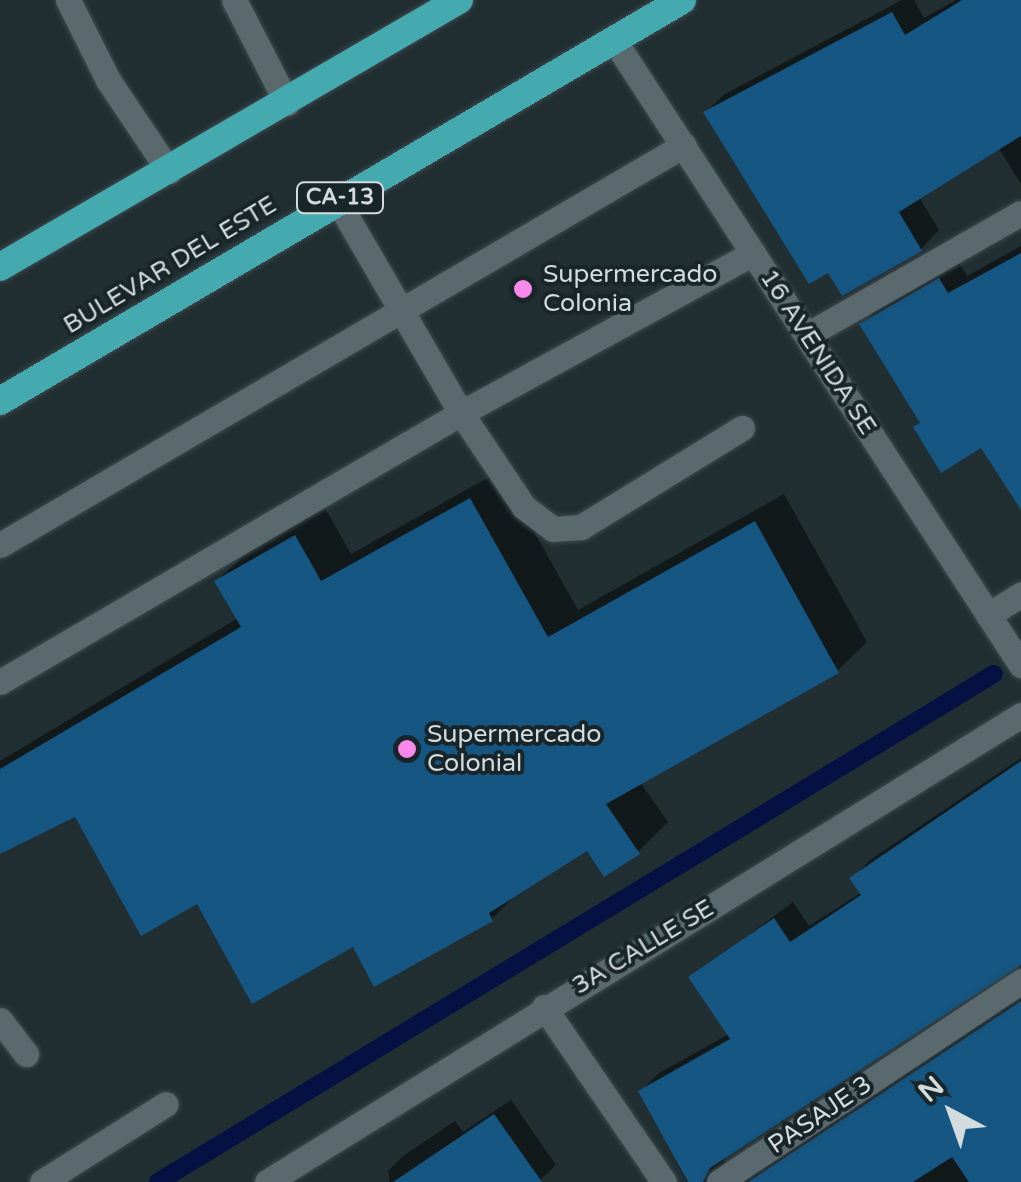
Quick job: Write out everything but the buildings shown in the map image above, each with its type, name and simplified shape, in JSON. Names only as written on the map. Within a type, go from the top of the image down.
[{"type":"highway","points":[[0,267],[458,0]]},
{"type":"highway","name":"BULEVAR DEL ESTE","points":[[0,402],[682,0]]},
{"type":"street","points":[[68,0],[108,80],[168,172]]},
{"type":"street","points":[[234,0],[286,103]]},
{"type":"street","name":"16 AVENIDA SE","points":[[614,40],[1021,665]]},
{"type":"street","points":[[0,545],[684,145]]},
{"type":"street","points":[[337,200],[461,413],[524,506],[554,530],[581,527],[742,428]]},
{"type":"street","points":[[807,336],[1021,213]]},
{"type":"street","points":[[0,682],[461,413],[753,253]]},
{"type":"street","points":[[988,615],[1021,594]]},
{"type":"street","name":"3A CALLE SE","points":[[266,1182],[1021,716]]},
{"type":"street","name":"PASAJE 3","points":[[719,1182],[1021,981]]},
{"type":"street","points":[[544,1007],[664,1182]]},
{"type":"street","points":[[0,1020],[26,1054]]},
{"type":"street","points":[[42,1182],[166,1104]]},
{"type":"waterway","points":[[158,1182],[994,674]]},
{"type":"place","name":"Supermercado Colonia","points":[[523,289]]},
{"type":"place","name":"Supermercado Colonial","points":[[407,749]]}]
